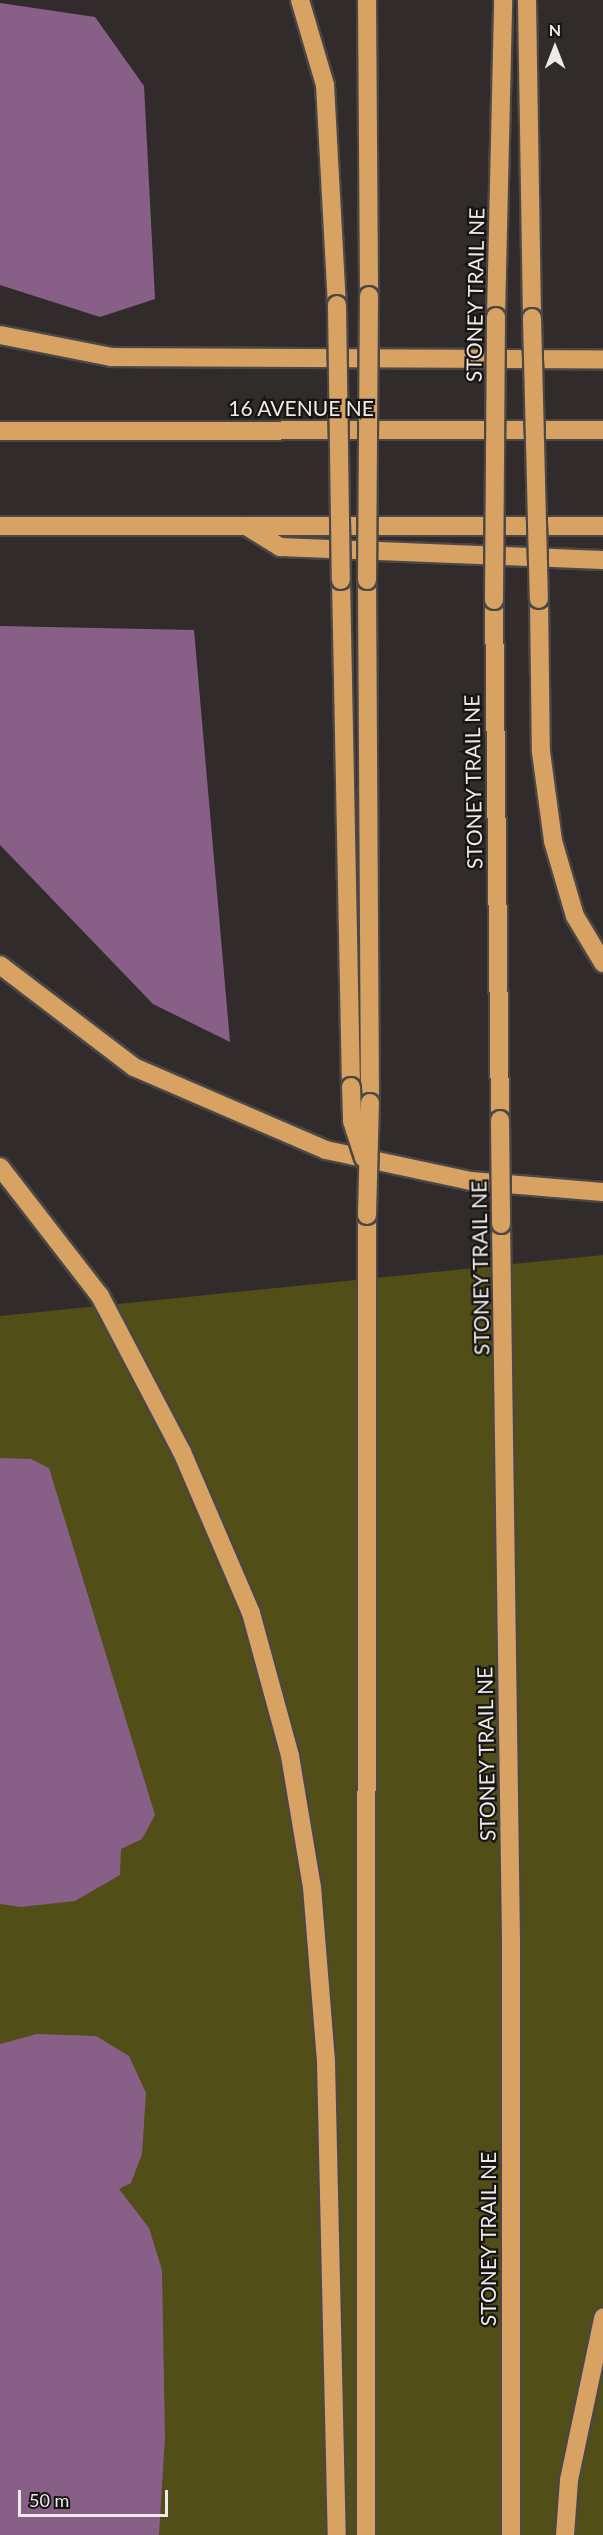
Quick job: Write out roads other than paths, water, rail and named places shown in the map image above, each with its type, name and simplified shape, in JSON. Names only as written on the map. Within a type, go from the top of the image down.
[{"type":"highway","points":[[300,0],[325,85],[337,305],[352,1121],[368,1169]]},
{"type":"highway","points":[[366,2535],[367,1215],[370,1103],[367,0]]},
{"type":"highway","name":"STONEY TRAIL NE","points":[[503,0],[496,317],[494,600],[511,2535]]},
{"type":"highway","points":[[527,0],[541,752],[551,831],[575,916],[603,963]]},
{"type":"highway","points":[[0,335],[51,348],[132,358],[603,360]]},
{"type":"highway","name":"16 AVENUE NE","points":[[0,431],[603,430]]},
{"type":"highway","points":[[0,526],[603,526]]},
{"type":"highway","points":[[248,526],[280,547],[603,560]]},
{"type":"highway","points":[[0,965],[134,1067],[316,1146],[471,1181],[603,1192]]},
{"type":"highway","points":[[0,1167],[100,1296],[182,1452],[251,1613],[290,1756],[312,1887],[326,2062],[337,2535]]},
{"type":"highway","points":[[565,2535],[569,2480],[603,2318]]}]
